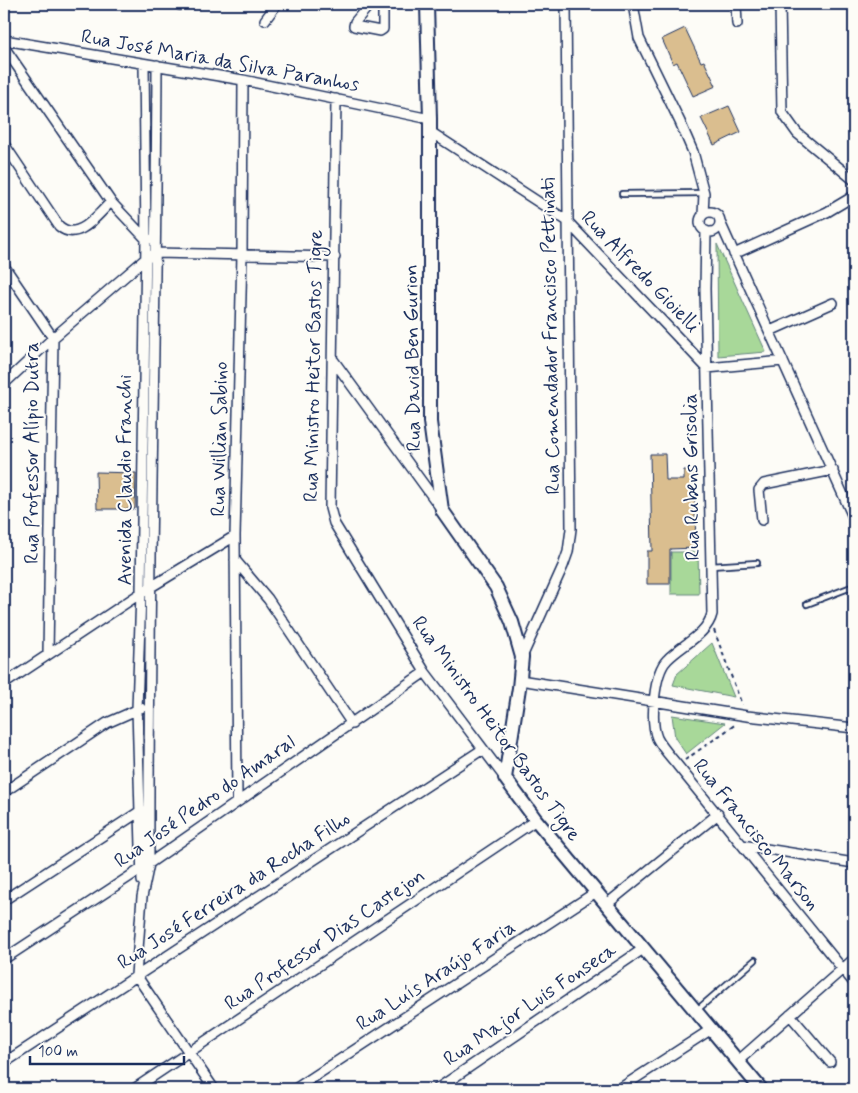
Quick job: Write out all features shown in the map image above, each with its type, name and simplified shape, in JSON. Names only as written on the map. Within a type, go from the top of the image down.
[{"type":"street","points":[[265,20],[277,4]]},
{"type":"street","points":[[370,4],[355,22],[354,26],[380,31],[383,29],[383,4]]},
{"type":"street","name":"Rua David Ben Gurion","points":[[427,4],[430,422],[442,510],[496,587],[512,622],[522,657],[505,778]]},
{"type":"street","name":"Rua Comendador Francisco Pettinati","points":[[522,657],[563,566],[570,543],[572,450],[566,220],[566,4]]},
{"type":"street","points":[[633,4],[639,38],[693,152],[704,193],[770,331],[854,519]]},
{"type":"street","points":[[736,4],[738,24]]},
{"type":"street","points":[[780,4],[782,112],[797,133],[854,180]]},
{"type":"street","name":"Rua José Maria da Silva Paranhos","points":[[4,40],[242,80],[336,99],[429,125]]},
{"type":"street","points":[[4,47],[111,202],[146,239],[156,241]]},
{"type":"street","name":"Avenida Claudio Franchi","points":[[136,975],[145,866],[150,705],[145,592],[144,260],[146,239],[144,64]]},
{"type":"street","name":"Avenida Claudio Franchi","points":[[145,866],[139,813],[137,709],[145,592],[156,253],[157,66]]},
{"type":"street","name":"Rua Willian Sabino","points":[[237,800],[235,536],[242,254],[242,80]]},
{"type":"street","name":"Rua Ministro Heitor Bastos Tigre","points":[[336,99],[334,361],[330,508],[339,536],[426,672],[536,820],[761,1089]]},
{"type":"street","name":"Rua Alfredo Gioielli","points":[[429,125],[566,220],[707,368]]},
{"type":"street","points":[[4,144],[59,226],[66,232],[73,232],[83,228],[111,202]]},
{"type":"street","points":[[704,193],[703,215],[710,212],[718,222]]},
{"type":"street","points":[[734,254],[827,212],[854,196]]},
{"type":"street","name":"Rua Rubens Grisolia","points":[[703,215],[701,226],[706,231],[712,614],[710,621]]},
{"type":"street","points":[[706,231],[718,222]]},
{"type":"street","points":[[4,384],[53,338],[144,260],[156,253],[335,257]]},
{"type":"street","name":"Rua Professor Alípio Dutra","points":[[4,266],[53,338],[48,654]]},
{"type":"street","points":[[770,331],[833,303]]},
{"type":"street","points":[[334,361],[442,510]]},
{"type":"street","points":[[707,368],[783,361]]},
{"type":"street","points":[[762,520],[759,496],[760,487],[833,470]]},
{"type":"street","points":[[4,684],[48,654],[235,536]]},
{"type":"street","points":[[235,560],[268,599],[352,724]]},
{"type":"street","points":[[655,700],[659,672],[662,665],[710,621]]},
{"type":"street","name":"Rua José Pedro do Amaral","points":[[4,959],[145,866],[237,800],[352,724],[426,672]]},
{"type":"street","points":[[520,680],[747,716],[854,728]]},
{"type":"street","name":"Rua Francisco Marson","points":[[655,700],[657,737],[678,766],[854,983]]},
{"type":"street","points":[[4,792],[108,723],[150,705]]},
{"type":"street","name":"Rua José Ferreira da Rocha Filho","points":[[4,1063],[483,749]]},
{"type":"street","points":[[4,900],[139,813],[148,805]]},
{"type":"street","points":[[607,904],[718,814]]},
{"type":"street","name":"Rua Professor Dias Castejon","points":[[134,1089],[536,820]]},
{"type":"street","points":[[742,845],[854,863]]},
{"type":"street","name":"Rua Luís Araújo Faria","points":[[295,1089],[596,892]]},
{"type":"street","name":"Rua Major Luis Fonseca","points":[[437,1089],[643,949]]},
{"type":"street","points":[[738,1061],[854,959]]},
{"type":"street","points":[[136,975],[214,1089]]},
{"type":"street","points":[[790,1015],[830,1062]]},
{"type":"street","points":[[619,1089],[710,1030]]},
{"type":"lane","points":[[622,194],[704,193]]},
{"type":"lane","points":[[711,566],[757,563]]},
{"type":"lane","points":[[807,604],[854,586]]},
{"type":"lane","points":[[695,1012],[755,960]]},
{"type":"path","points":[[678,766],[747,716],[710,621]]},
{"type":"green space","points":[[717,244],[766,352],[718,356]]},
{"type":"green space","points":[[671,552],[698,552],[699,594],[671,594]]},
{"type":"green space","points":[[712,643],[734,697],[673,685],[677,674]]},
{"type":"green space","points":[[672,715],[725,723],[686,754],[675,738]]},
{"type":"building","points":[[685,28],[701,62],[704,61],[716,86],[693,96],[677,62],[673,64],[662,39]]},
{"type":"building","points":[[729,106],[741,132],[714,145],[701,118]]},
{"type":"building","points":[[650,454],[665,454],[666,480],[684,480],[684,470],[694,470],[696,548],[670,549],[670,584],[647,584],[647,551],[652,551]]},
{"type":"building","points":[[96,472],[136,473],[135,509],[97,509]]}]
